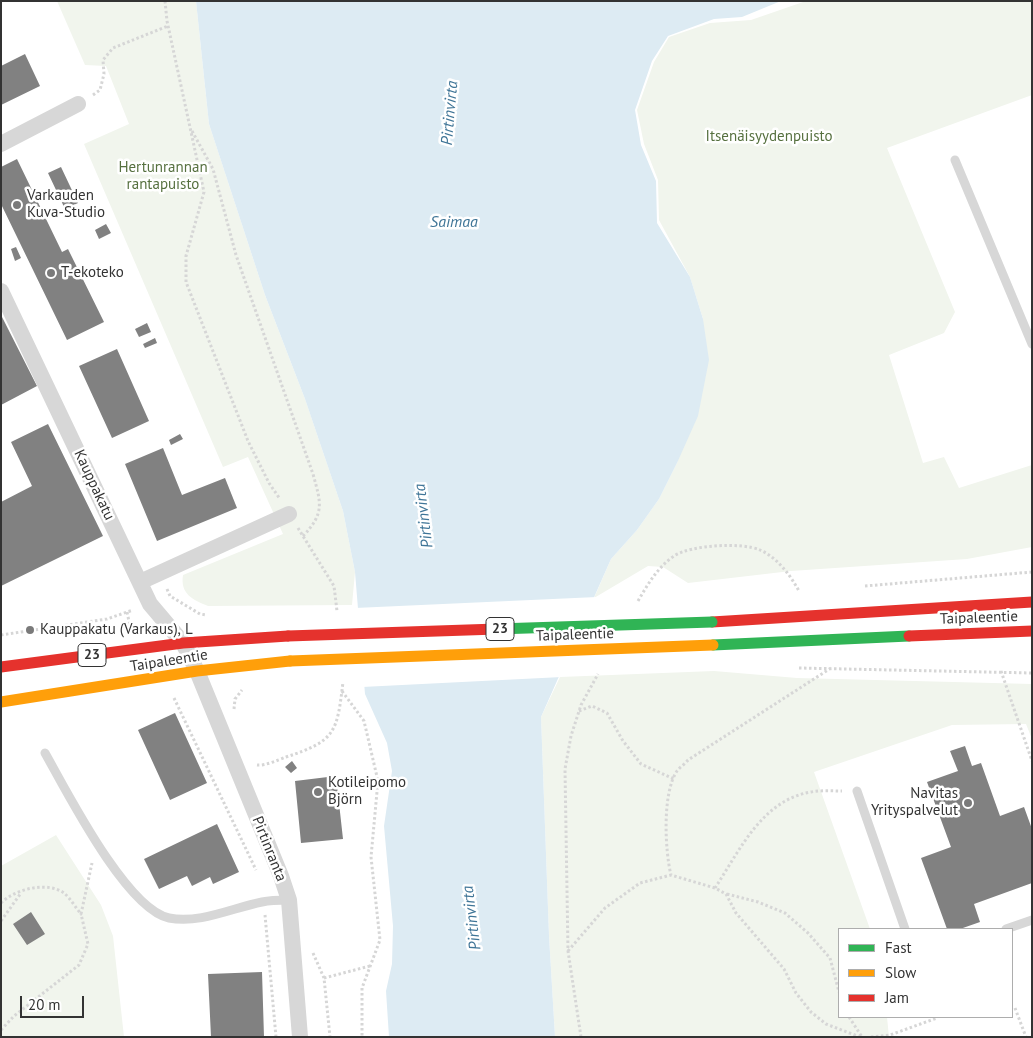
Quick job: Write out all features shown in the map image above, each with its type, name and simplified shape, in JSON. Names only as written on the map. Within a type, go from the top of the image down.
[{"type":"highway","name":"Taipaleentie","points":[[1,668],[183,643],[288,636],[712,622],[1032,602]]},
{"type":"highway","name":"Taipaleentie","points":[[1,702],[197,671],[290,661],[1032,631]]},
{"type":"street","points":[[1,144],[78,104]]},
{"type":"street","name":"Kauppakatu","points":[[1,291],[150,604],[183,643],[197,671]]},
{"type":"street","points":[[140,582],[287,511]]},
{"type":"street","name":"Pirtinranta","points":[[197,671],[289,900],[300,1037]]},
{"type":"lane","points":[[955,160],[1032,344]]},
{"type":"lane","points":[[44,752],[96,843],[124,881],[150,909],[168,918],[202,918],[264,902],[289,900]]},
{"type":"lane","points":[[857,791],[905,928]]},
{"type":"lane","points":[[1009,928],[1032,920]]},
{"type":"path","points":[[166,2],[168,26],[204,192],[186,256],[186,282],[248,441],[269,483],[287,511]]},
{"type":"path","points":[[78,104],[100,90],[104,74],[103,60],[114,48],[168,26]]},
{"type":"path","points":[[190,126],[212,169],[236,255],[313,474],[320,512],[316,523],[303,536]]},
{"type":"path","points":[[633,610],[652,576],[674,555],[710,545],[759,549],[775,559],[799,591]]},
{"type":"path","points":[[160,574],[170,596],[200,614],[208,616]]},
{"type":"path","points":[[1,635],[106,619],[170,596]]},
{"type":"path","points":[[792,667],[1032,673]]},
{"type":"path","points":[[672,875],[667,859],[666,830],[676,772],[688,760],[831,668]]},
{"type":"path","points":[[581,1037],[568,951],[565,769],[571,736],[579,711],[600,670]]},
{"type":"path","points":[[1001,671],[1032,761]]},
{"type":"path","points":[[342,691],[364,721],[378,781],[371,857],[380,940],[362,988],[362,1037]]},
{"type":"path","points":[[173,696],[260,879],[264,902],[276,1037]]},
{"type":"path","points":[[579,711],[592,706],[607,713],[623,741],[641,764],[674,779]]},
{"type":"path","points":[[715,888],[735,853],[761,820],[776,806],[794,796],[812,792],[857,791]]},
{"type":"path","points":[[1,1030],[14,1016],[79,966],[88,944],[81,914],[96,843]]},
{"type":"path","points":[[568,951],[605,908],[640,882],[672,875],[715,888],[726,894],[758,902],[784,913],[808,933],[830,958],[838,988]]},
{"type":"path","points":[[1,903],[6,898],[40,886],[63,892],[81,914]]},
{"type":"path","points":[[1,921],[22,892]]},
{"type":"path","points":[[726,894],[736,913],[784,969],[796,993],[811,1012],[826,1024],[861,1037]]},
{"type":"path","points":[[324,978],[370,966]]},
{"type":"path","points":[[1015,1008],[1026,1037]]},
{"type":"path","points":[[849,1018],[861,1037]]},
{"type":"path","points":[[871,1037],[882,1036],[937,1018]]},
{"type":"green space","name":"Hertunrannan rantapuisto","points":[[57,1],[196,1],[209,124],[265,295],[305,399],[343,511],[355,572],[352,605],[208,606],[193,599],[186,592],[183,575],[283,534],[248,457],[223,467],[84,144],[129,124],[106,66],[85,65]]},
{"type":"green space","name":"Itsenäisyydenpuisto","points":[[806,1],[1032,1],[1032,95],[887,148],[955,312],[944,333],[889,355],[923,463],[944,457],[959,488],[1032,465],[1032,547],[967,559],[791,571],[688,583],[663,567],[648,566],[594,598],[611,559],[637,530],[659,499],[677,463],[703,319],[690,277],[659,220],[658,180],[644,144],[637,110],[654,62],[669,37],[710,23],[751,20]]},
{"type":"green space","points":[[714,671],[797,678],[1032,684],[1032,739],[1026,724],[952,725],[814,772],[870,928],[838,928],[838,1018],[887,1018],[889,1037],[555,1037],[549,936],[541,717],[560,677]]},
{"type":"green space","points":[[56,835],[101,905],[113,936],[124,1037],[1,1037],[1,866]]},
{"type":"water","name":"Saimaa","points":[[196,1],[781,1],[742,17],[714,19],[668,36],[652,61],[635,110],[641,145],[656,181],[657,223],[690,277],[703,319],[709,360],[698,416],[677,463],[659,499],[637,530],[611,559],[541,717],[549,936],[555,1037],[389,1037],[386,991],[392,964],[393,926],[384,826],[392,771],[387,743],[365,694],[355,572],[343,511],[305,399],[265,295],[209,124]]},
{"type":"pier","points":[[597,597],[562,677],[362,687],[355,608]]},
{"type":"building","points":[[25,54],[40,86],[1,105],[1,66]]},
{"type":"building","points":[[17,159],[62,252],[68,249],[104,322],[67,340],[1,204],[1,167]]},
{"type":"building","points":[[61,167],[78,203],[65,209],[48,173]]},
{"type":"building","points":[[106,224],[111,233],[99,239],[95,230]]},
{"type":"building","points":[[16,247],[21,258],[15,261],[11,249]]},
{"type":"building","points":[[1,315],[37,386],[1,405]]},
{"type":"building","points":[[147,323],[151,332],[139,337],[135,329]]},
{"type":"building","points":[[155,338],[157,343],[145,348],[143,344]]},
{"type":"building","points":[[117,349],[149,421],[112,438],[79,366]]},
{"type":"building","points":[[48,424],[103,536],[1,586],[1,502],[32,486],[11,442]]},
{"type":"building","points":[[180,434],[183,439],[171,445],[169,440]]},
{"type":"building","points":[[163,448],[182,495],[225,478],[237,508],[157,541],[125,464]]},
{"type":"building","points":[[175,713],[207,783],[170,800],[138,730]]},
{"type":"building","points":[[965,746],[972,766],[981,763],[1000,816],[1024,807],[1032,829],[1032,883],[974,904],[980,922],[963,928],[947,928],[921,858],[951,847],[927,782],[958,771],[950,751]]},
{"type":"building","points":[[292,761],[297,768],[291,773],[285,767]]},
{"type":"building","points":[[336,776],[343,839],[301,843],[295,781]]},
{"type":"building","points":[[217,824],[239,872],[213,884],[210,877],[192,886],[187,876],[159,889],[144,859]]},
{"type":"building","points":[[31,912],[45,934],[27,945],[13,924]]},
{"type":"building","points":[[262,972],[264,1037],[211,1037],[208,974]]},
{"type":"traffic: fast","points":[[497,629],[712,622]]},
{"type":"traffic: fast","points":[[713,645],[909,636]]},
{"type":"traffic: slow","points":[[290,661],[713,645]]},
{"type":"traffic: slow","points":[[1,702],[197,671],[290,661]]},
{"type":"traffic: jam","points":[[712,622],[1032,602]]},
{"type":"traffic: jam","points":[[288,636],[497,629]]},
{"type":"traffic: jam","points":[[909,636],[1032,631]]},
{"type":"traffic: jam","points":[[1,667],[183,643],[288,636]]},
{"type":"place","name":"Varkauden Kuva-Studio","points":[[17,205]]},
{"type":"place","name":"T-ekoteko","points":[[51,273]]},
{"type":"place","name":"Kauppakatu (Varkaus), L","points":[[30,630]]},
{"type":"place","name":"Kotileipomo Björn","points":[[318,792]]},
{"type":"place","name":"Navitas Yrityspalvelut","points":[[968,803]]},
{"type":"water label","name":"Pirtinvirta","points":[[450,113]]},
{"type":"water label","name":"Pirtinvirta","points":[[424,516]]},
{"type":"water label","name":"Pirtinvirta","points":[[472,918]]}]
